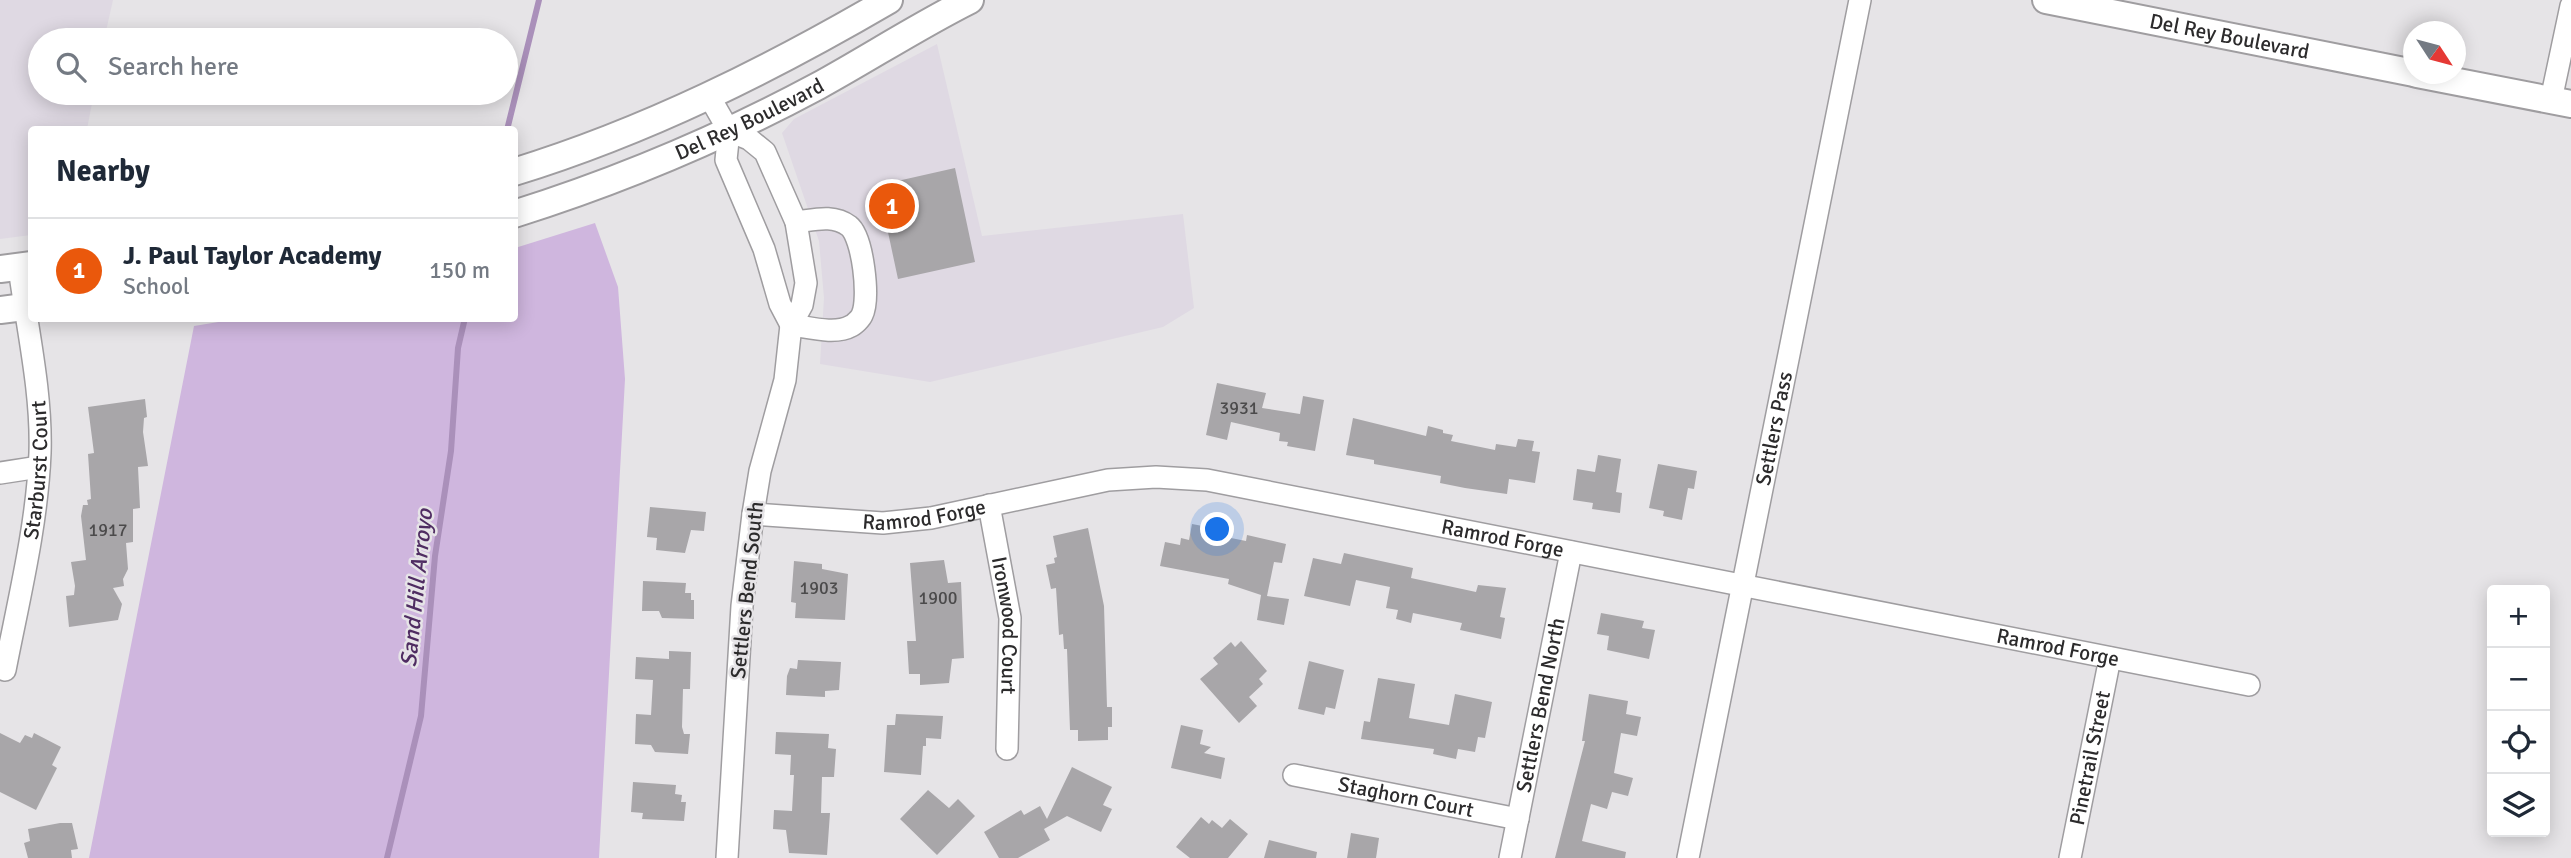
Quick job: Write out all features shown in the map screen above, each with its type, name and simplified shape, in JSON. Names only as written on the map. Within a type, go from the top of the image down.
[{"type":"main road","name":"Del Rey Boulevard","points":[[518,171],[643,126],[709,96],[799,51],[889,0]]},
{"type":"main road","name":"Del Rey Boulevard","points":[[518,213],[573,194],[729,131],[818,86],[970,0]]},
{"type":"main road","name":"Del Rey Boulevard","points":[[2046,0],[2403,71]]},
{"type":"main road","name":"Del Rey Boulevard","points":[[2466,83],[2561,102]]},
{"type":"street","name":"Settlers Pass","points":[[1688,858],[1860,0]]},
{"type":"street","points":[[2561,102],[2571,6]]},
{"type":"street","points":[[709,96],[729,131],[726,160],[764,250],[780,304],[792,325],[832,330],[850,327],[862,316],[865,296],[860,244],[851,227],[833,218],[796,222]]},
{"type":"street","name":"Settlers Bend South","points":[[727,858],[742,606],[753,514],[760,471],[785,380],[792,325],[802,305],[806,283],[796,222],[765,152],[749,139],[729,131]]},
{"type":"street","name":"Starburst Court","points":[[5,670],[31,536],[39,467],[38,415],[19,307],[17,267]]},
{"type":"street","points":[[0,473],[39,467]]},
{"type":"street","name":"Ramrod Forge","points":[[753,514],[883,523],[931,518],[1108,480],[1181,477],[1230,483],[2249,685]]},
{"type":"street","name":"Ironwood Court","points":[[989,505],[1010,618],[1007,749]]},
{"type":"street","name":"Settlers Bend North","points":[[1510,858],[1571,552]]},
{"type":"street","name":"Pinetrail Street","points":[[2070,858],[2110,658]]},
{"type":"street","name":"Staghorn Court","points":[[1294,775],[1518,819]]},
{"type":"shaded area","points":[[0,0],[113,0],[107,28],[28,28],[28,105],[92,105],[88,126],[28,126],[28,235],[0,239]]},
{"type":"shaded area","points":[[937,44],[982,236],[1183,214],[1194,308],[1163,327],[930,382],[820,364],[824,298],[819,241],[782,133],[794,119]]},
{"type":"shaded area","points":[[595,223],[618,287],[625,379],[599,858],[89,858],[194,326],[218,322],[518,322],[518,247]]},
{"type":"building","points":[[955,168],[975,262],[898,279],[882,204],[897,200],[893,182]]},
{"type":"building","points":[[1217,383],[1266,393],[1262,408],[1300,414],[1303,396],[1324,400],[1315,451],[1287,446],[1288,442],[1279,441],[1280,433],[1231,422],[1227,440],[1206,435]]},
{"type":"building","points":[[145,399],[147,417],[144,418],[143,432],[148,466],[138,467],[140,508],[133,509],[133,542],[126,543],[128,569],[123,579],[124,586],[113,588],[122,604],[118,620],[69,627],[66,596],[74,595],[75,586],[71,562],[86,560],[81,516],[83,505],[88,505],[87,500],[91,499],[88,454],[94,453],[88,407]]},
{"type":"building","points":[[1353,418],[1426,436],[1428,426],[1453,435],[1451,441],[1495,450],[1496,444],[1516,447],[1518,439],[1534,441],[1532,451],[1540,452],[1535,483],[1509,479],[1507,494],[1465,488],[1440,483],[1441,476],[1374,464],[1374,460],[1346,455]]},
{"type":"building","points":[[1598,455],[1621,459],[1616,492],[1622,493],[1620,513],[1592,509],[1593,503],[1573,500],[1577,469],[1595,472]]},
{"type":"building","points":[[1658,464],[1697,471],[1694,489],[1688,488],[1682,520],[1663,516],[1664,511],[1649,508]]},
{"type":"building","points":[[650,507],[706,512],[704,531],[691,530],[685,553],[656,550],[657,538],[647,537]]},
{"type":"building","points":[[1192,524],[1213,528],[1211,534],[1246,541],[1247,535],[1286,544],[1282,563],[1274,562],[1267,596],[1289,599],[1284,625],[1257,620],[1261,595],[1228,584],[1229,579],[1160,566],[1165,542],[1180,545],[1181,538],[1189,540]]},
{"type":"building","points":[[1088,528],[1104,606],[1107,707],[1112,707],[1112,727],[1108,727],[1108,740],[1078,741],[1078,730],[1070,730],[1067,649],[1064,649],[1063,634],[1059,635],[1056,588],[1051,589],[1046,565],[1055,563],[1054,558],[1057,557],[1053,536]]},
{"type":"building","points":[[1344,553],[1413,568],[1411,578],[1476,592],[1478,585],[1506,588],[1500,617],[1505,618],[1501,639],[1460,630],[1462,623],[1413,613],[1411,623],[1396,619],[1398,610],[1386,608],[1390,587],[1356,580],[1350,606],[1304,596],[1313,558],[1341,564]]},
{"type":"building","points":[[944,560],[948,583],[961,582],[964,658],[952,659],[949,683],[920,685],[920,674],[909,674],[907,641],[916,641],[910,563]]},
{"type":"building","points":[[794,561],[822,564],[822,569],[848,574],[845,620],[795,618],[796,603],[791,602]]},
{"type":"building","points":[[643,581],[686,583],[685,593],[691,593],[691,600],[694,600],[694,619],[662,618],[659,611],[642,611]]},
{"type":"building","points":[[1601,613],[1644,621],[1642,628],[1655,630],[1649,659],[1607,650],[1609,636],[1597,634]]},
{"type":"building","points":[[1241,641],[1267,671],[1259,679],[1263,684],[1249,697],[1257,706],[1239,723],[1200,679],[1218,664],[1213,658],[1231,642],[1235,647]]},
{"type":"building","points":[[669,651],[691,652],[690,689],[683,689],[682,727],[684,734],[690,734],[688,754],[655,752],[651,745],[635,744],[636,714],[651,715],[653,680],[635,679],[636,657],[669,659]]},
{"type":"building","points":[[798,660],[841,662],[839,690],[825,691],[825,697],[786,695],[787,676],[790,668],[797,669]]},
{"type":"building","points":[[1309,661],[1344,670],[1335,709],[1326,707],[1324,715],[1298,709]]},
{"type":"building","points":[[1378,678],[1415,684],[1409,718],[1449,725],[1455,694],[1492,702],[1485,738],[1478,737],[1475,752],[1458,749],[1456,759],[1433,754],[1434,749],[1361,739],[1364,721],[1370,722]]},
{"type":"building","points":[[1589,694],[1628,701],[1626,714],[1641,717],[1637,736],[1621,733],[1614,773],[1633,778],[1628,796],[1612,792],[1607,809],[1591,804],[1582,841],[1626,852],[1625,858],[1555,858],[1585,741],[1582,741]]},
{"type":"building","points":[[896,714],[943,716],[941,739],[926,738],[926,746],[923,746],[921,775],[884,772],[887,725],[895,725]]},
{"type":"building","points":[[1181,725],[1203,730],[1200,744],[1211,747],[1204,753],[1225,758],[1221,779],[1171,768]]},
{"type":"building","points":[[776,732],[829,734],[828,748],[836,749],[834,777],[822,777],[821,813],[830,813],[827,855],[789,853],[786,830],[773,829],[774,810],[792,811],[794,775],[790,775],[791,755],[775,754]]},
{"type":"building","points":[[0,733],[20,743],[25,735],[32,738],[34,733],[61,747],[52,765],[57,768],[36,810],[0,792]]},
{"type":"building","points":[[1072,767],[1112,787],[1103,805],[1112,809],[1101,832],[1067,816],[1044,829],[1050,840],[1018,858],[999,858],[984,832],[1021,810],[1024,815],[1040,806],[1047,819]]},
{"type":"building","points":[[633,782],[676,785],[675,794],[682,795],[681,802],[686,802],[684,821],[642,819],[643,813],[631,812]]},
{"type":"building","points":[[928,790],[949,808],[958,799],[975,816],[937,855],[900,819]]},
{"type":"building","points":[[1201,817],[1209,824],[1212,820],[1222,828],[1230,819],[1248,834],[1228,858],[1190,858],[1176,847]]},
{"type":"building","points":[[72,823],[78,849],[71,850],[72,858],[28,858],[24,843],[30,841],[28,829]]},
{"type":"building","points":[[1351,833],[1379,838],[1376,858],[1347,858]]},
{"type":"building","points":[[1269,840],[1317,852],[1316,858],[1264,858]]},
{"type":"waterway","name":"Sand Hill Arroyo","points":[[518,85],[539,0]]},
{"type":"waterway","name":"Sand Hill Arroyo","points":[[508,126],[513,105]]},
{"type":"waterway","name":"Sand Hill Arroyo","points":[[387,858],[421,716],[435,556],[451,451],[458,348],[464,322]]},
{"type":"place","name":"J. Paul Taylor Academy","points":[[892,206]]}]
